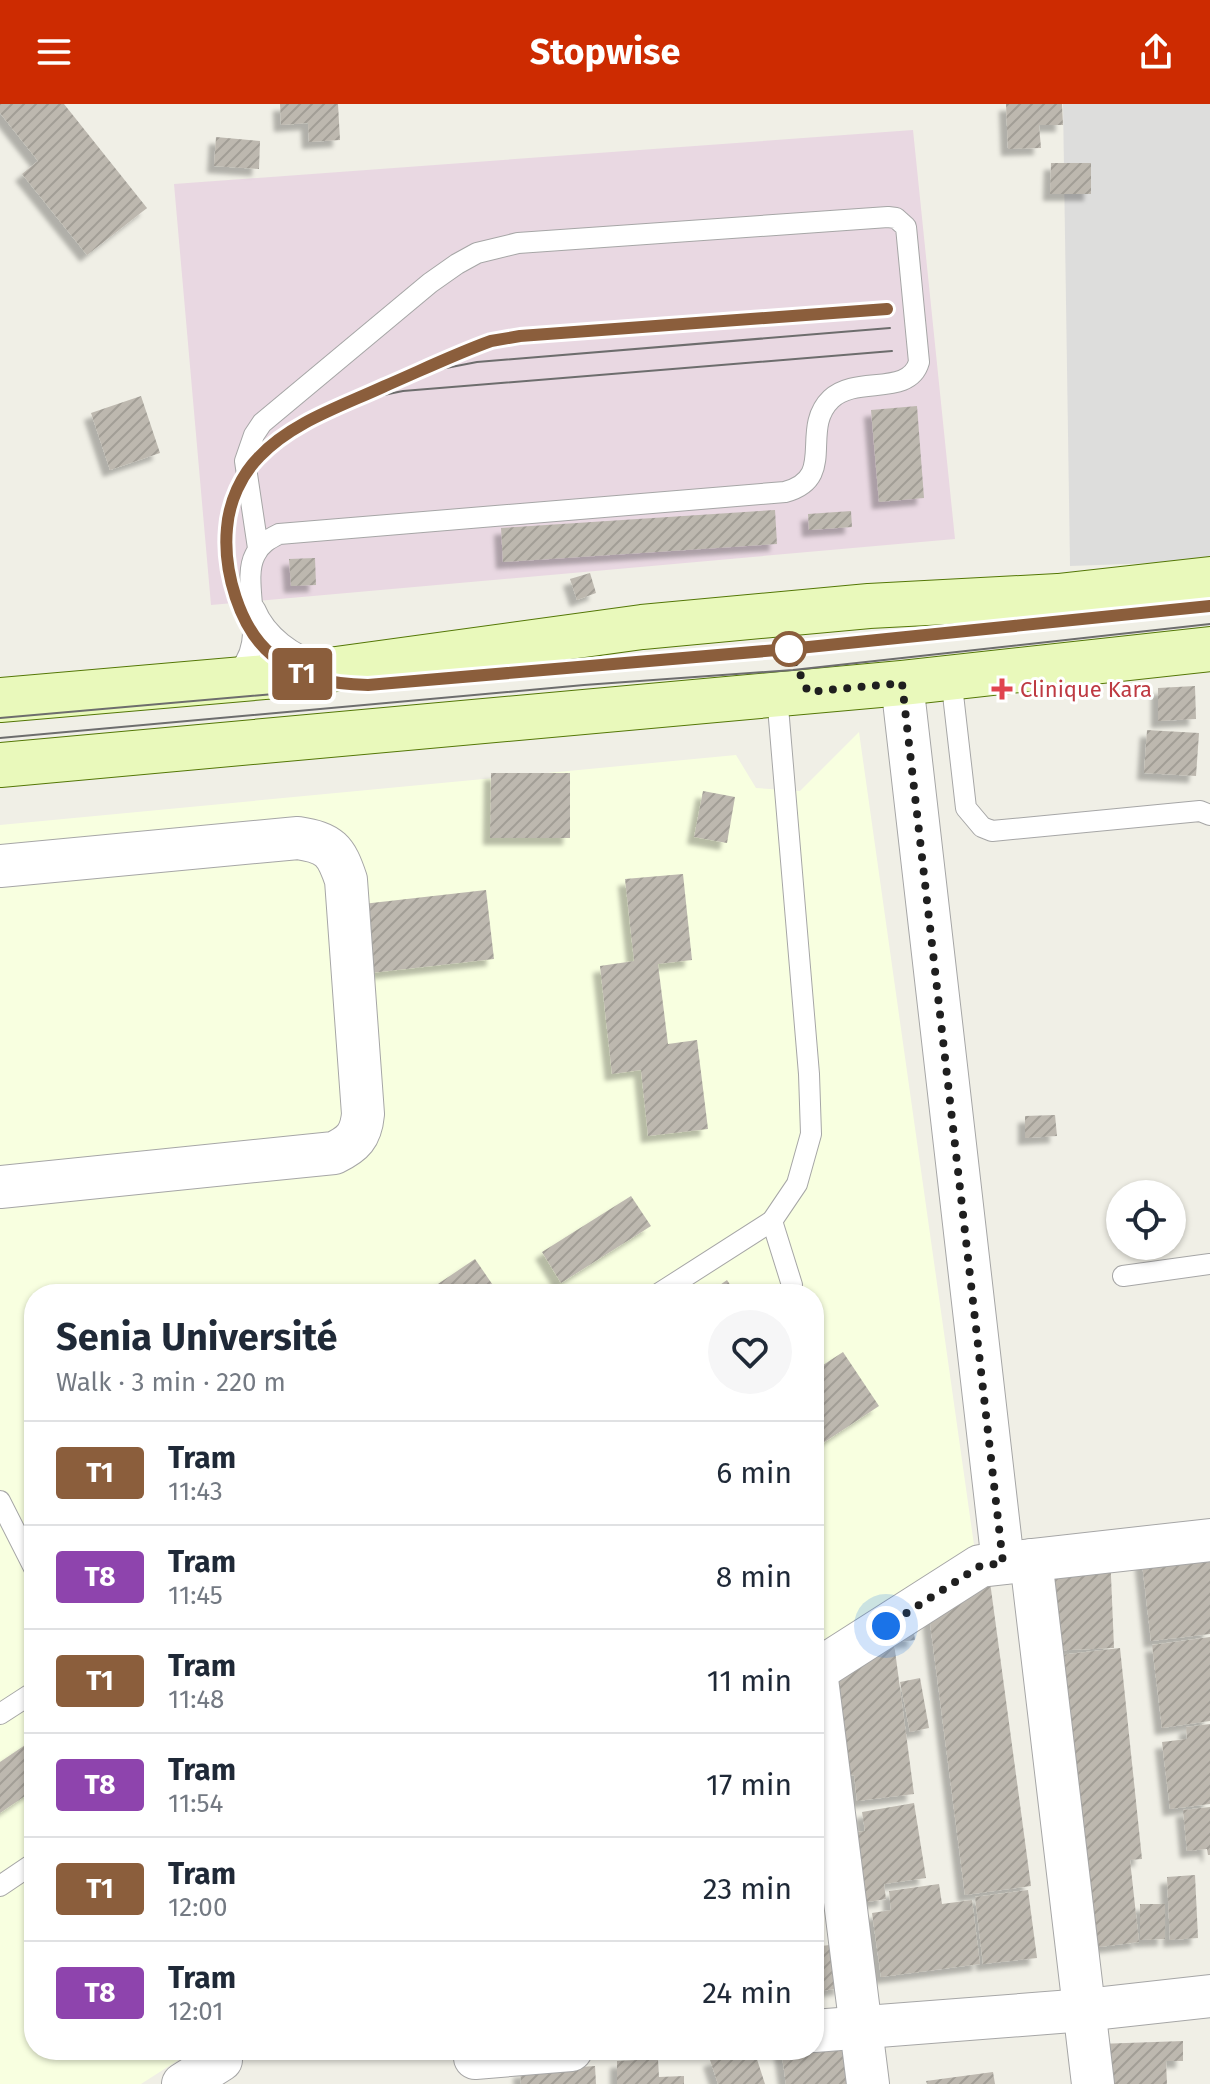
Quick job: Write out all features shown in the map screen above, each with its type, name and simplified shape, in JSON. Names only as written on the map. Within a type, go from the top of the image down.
[{"type":"main road","points":[[0,700],[338,668],[642,627],[869,606],[1058,596],[1210,579]]},
{"type":"main road","points":[[0,765],[777,695],[1210,649]]},
{"type":"street","points":[[902,683],[1017,1561],[1085,2010],[1093,2084]]},
{"type":"street","points":[[0,866],[298,838],[321,842],[338,856],[346,880],[363,1114],[362,1130],[352,1145],[334,1153],[0,1187]]},
{"type":"street","points":[[824,1665],[980,1566],[1210,1540]]},
{"type":"street","points":[[824,1739],[868,2084]]},
{"type":"street","points":[[824,2030],[1085,2010],[1210,1996]]},
{"type":"street","points":[[474,2064],[502,2060]]},
{"type":"street","points":[[183,2084],[225,2065]]},
{"type":"lane","points":[[221,680],[235,674],[246,658],[253,632],[253,558],[258,548],[279,534],[785,492],[799,488],[808,481],[816,463],[816,435],[825,407],[842,391],[905,380],[917,371],[919,362],[906,227],[896,218],[534,242],[477,253],[430,283],[262,423],[254,435],[245,461],[258,548]]},
{"type":"lane","points":[[254,605],[270,634],[302,656],[338,668]]},
{"type":"lane","points":[[951,677],[966,808],[982,827],[992,831],[1187,811],[1210,815]]},
{"type":"lane","points":[[674,1284],[772,1221],[797,1184],[811,1134],[809,1074],[777,695]]},
{"type":"lane","points":[[772,1221],[792,1284]]},
{"type":"lane","points":[[1123,1276],[1210,1264]]},
{"type":"lane","points":[[0,1501],[24,1548]]},
{"type":"lane","points":[[0,1714],[24,1698]]},
{"type":"lane","points":[[0,1886],[24,1870]]},
{"type":"shaded area","points":[[1063,104],[1210,104],[1210,561],[1070,566]]},
{"type":"shaded area","points":[[913,130],[955,539],[211,605],[174,184]]},
{"type":"shaded area","points":[[859,732],[975,1552],[824,1649],[824,1284],[24,1284],[24,2060],[178,2060],[141,2084],[0,2084],[0,825],[736,755],[756,788],[800,791]]},
{"type":"building","points":[[0,104],[64,104],[147,208],[87,255],[22,174],[38,161],[0,113]]},
{"type":"building","points":[[280,104],[338,104],[340,140],[309,142],[308,123],[281,125]]},
{"type":"building","points":[[1006,104],[1062,104],[1063,125],[1039,125],[1041,148],[1008,149]]},
{"type":"building","points":[[216,137],[260,141],[259,169],[214,166]]},
{"type":"building","points":[[1051,163],[1091,163],[1091,194],[1050,194]]},
{"type":"building","points":[[141,396],[160,453],[110,470],[91,413]]},
{"type":"building","points":[[917,406],[924,498],[879,502],[871,410]]},
{"type":"building","points":[[775,510],[777,544],[503,562],[501,528]]},
{"type":"building","points":[[851,511],[852,527],[809,530],[808,514]]},
{"type":"building","points":[[315,558],[316,585],[291,586],[289,559]]},
{"type":"building","points":[[590,573],[596,593],[577,600],[570,579]]},
{"type":"building","points":[[1195,686],[1196,719],[1158,721],[1158,688]]},
{"type":"building","points":[[1147,730],[1199,733],[1196,776],[1144,773]]},
{"type":"building","points":[[491,773],[570,773],[570,838],[490,838]]},
{"type":"building","points":[[703,791],[735,797],[727,843],[694,837]]},
{"type":"building","points":[[683,874],[692,960],[658,964],[668,1044],[697,1040],[708,1129],[648,1136],[641,1070],[612,1074],[600,966],[634,961],[625,879]]},
{"type":"building","points":[[486,890],[494,959],[362,974],[354,905]]},
{"type":"building","points":[[1055,1115],[1057,1136],[1025,1138],[1025,1116]]},
{"type":"building","points":[[631,1196],[651,1226],[561,1283],[542,1252]]},
{"type":"building","points":[[475,1259],[492,1284],[438,1284]]},
{"type":"building","points":[[843,1352],[879,1406],[824,1442],[824,1364]]},
{"type":"building","points":[[1210,1528],[1210,1634],[1151,1641],[1139,1537]]},
{"type":"building","points":[[1110,1552],[1114,1648],[1044,1651],[1041,1556]]},
{"type":"building","points":[[988,1567],[1031,1886],[965,1895],[924,1576]]},
{"type":"building","points":[[911,1611],[915,1640],[894,1643],[914,1794],[857,1801],[854,1775],[840,1777],[824,1649],[860,1644],[857,1619]]},
{"type":"building","points":[[1210,1637],[1210,1721],[1162,1728],[1152,1645]]},
{"type":"building","points":[[1120,1648],[1142,1859],[1130,1860],[1139,1942],[1083,1949],[1052,1656]]},
{"type":"building","points":[[920,1678],[929,1728],[910,1732],[900,1682]]},
{"type":"building","points":[[1210,1724],[1210,1804],[1170,1809],[1162,1742],[1187,1739],[1186,1727]]},
{"type":"building","points":[[24,1746],[24,1797],[0,1813],[0,1762]]},
{"type":"building","points":[[914,1803],[926,1878],[884,1884],[886,1899],[855,1904],[844,1834],[865,1831],[862,1812]]},
{"type":"building","points":[[1210,1807],[1210,1855],[1207,1849],[1187,1851],[1183,1810]]},
{"type":"building","points":[[1195,1875],[1198,1938],[1170,1940],[1167,1877]]},
{"type":"building","points":[[939,1884],[942,1904],[972,1900],[980,1964],[881,1977],[872,1913],[891,1910],[889,1891]]},
{"type":"building","points":[[1028,1890],[1037,1958],[983,1964],[975,1897]]},
{"type":"building","points":[[1140,1904],[1165,1904],[1165,1939],[1140,1940]]},
{"type":"building","points":[[837,1944],[842,1988],[824,1991],[824,1946]]},
{"type":"building","points":[[845,2033],[852,2084],[786,2084],[782,2060],[824,2060],[824,2045]]},
{"type":"building","points":[[1183,2041],[1183,2061],[1166,2061],[1167,2084],[1099,2084],[1098,2044]]},
{"type":"building","points":[[658,2060],[659,2077],[684,2076],[684,2084],[617,2084],[617,2061]]},
{"type":"building","points":[[710,2060],[757,2060],[765,2084],[718,2084]]},
{"type":"building","points":[[595,2066],[596,2084],[521,2084],[520,2071]]},
{"type":"building","points":[[993,2072],[995,2084],[927,2084],[926,2081]]},
{"type":"tram line","points":[[383,387],[467,350],[520,336],[887,309]]},
{"type":"tram line","name":"T1","points":[[887,309],[520,336],[491,341],[323,414],[277,440],[257,458],[242,479],[231,505],[226,528],[227,552],[247,623],[259,643],[300,674],[337,684],[368,685],[789,649],[1210,606]]},
{"type":"tram line","points":[[441,369],[477,362],[890,328]]},
{"type":"tram line","points":[[332,683],[292,669],[266,650],[245,619],[232,575],[228,540],[237,491],[256,460],[286,432],[323,413],[403,391],[892,351]]},
{"type":"tram line","points":[[0,718],[789,649],[1210,606]]},
{"type":"tram line","points":[[0,738],[584,685],[793,670],[1210,624]]},
{"type":"place","name":"Clinique Kara","points":[[1002,689]]},
{"type":"route","points":[[789,649],[808,692],[902,683],[1003,1563],[980,1566],[886,1626]]}]
